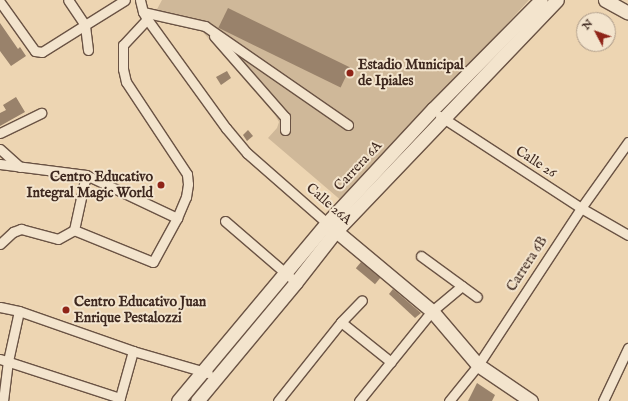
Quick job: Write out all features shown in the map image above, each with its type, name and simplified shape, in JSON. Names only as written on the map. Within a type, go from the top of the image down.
[{"type":"street","points":[[68,0],[85,25],[88,50]]},
{"type":"street","points":[[0,2],[35,51],[42,52],[125,0]]},
{"type":"street","name":"Calle 26A","points":[[140,0],[145,16],[226,128],[247,152],[331,227],[432,310],[478,365],[531,401]]},
{"type":"street","name":"Carrera 6A","points":[[196,401],[216,380],[296,282],[331,227],[433,109],[541,0]]},
{"type":"street","name":"Carrera 6A","points":[[178,401],[205,371],[286,272],[443,119],[557,0]]},
{"type":"street","points":[[605,0],[628,12]]},
{"type":"street","points":[[74,230],[153,262],[177,218],[186,197],[188,184],[187,174],[126,82],[123,70],[123,45],[145,16],[205,26],[348,125]]},
{"type":"street","points":[[205,26],[285,117],[285,130]]},
{"type":"street","name":"Calle 26","points":[[433,109],[443,119],[581,208],[628,235]]},
{"type":"street","points":[[0,133],[41,113]]},
{"type":"street","name":"Carrera 6B","points":[[449,401],[478,365],[581,208],[628,142]]},
{"type":"street","points":[[0,149],[20,167]]},
{"type":"street","points":[[0,164],[86,176],[177,218]]},
{"type":"street","points":[[0,244],[13,232],[21,229],[58,239],[74,230],[86,176]]},
{"type":"street","points":[[225,221],[296,282]]},
{"type":"street","points":[[421,256],[477,297]]},
{"type":"street","points":[[359,401],[432,310],[462,286]]},
{"type":"street","points":[[278,401],[341,322],[362,300]]},
{"type":"street","points":[[0,307],[19,311],[133,351],[205,371],[216,380]]},
{"type":"street","points":[[3,401],[4,360],[19,311]]},
{"type":"street","points":[[341,322],[391,362]]},
{"type":"street","points":[[603,401],[628,348]]},
{"type":"street","points":[[4,360],[120,399],[133,351]]},
{"type":"shaded area","name":"Estadio Municipal de Ipiales","points":[[162,0],[529,0],[343,202],[268,138],[277,128],[279,122],[275,115],[202,31],[155,13]]},
{"type":"building","points":[[228,8],[350,68],[341,87],[218,28]]},
{"type":"building","points":[[0,23],[18,49],[20,47],[26,56],[11,66],[0,51]]},
{"type":"building","points":[[227,71],[231,78],[221,85],[216,77]]},
{"type":"building","points":[[16,97],[25,112],[0,126],[0,113],[6,110],[3,105]]},
{"type":"building","points":[[248,130],[253,136],[247,141],[243,135]]},
{"type":"building","points":[[361,262],[380,278],[375,284],[356,268]]},
{"type":"building","points":[[393,289],[421,313],[415,318],[389,294]]},
{"type":"building","points":[[477,383],[495,395],[492,401],[468,401]]},
{"type":"place","name":"Estadio Municipal de Ipiales","points":[[350,73]]},
{"type":"place","name":"Centro Educativo Integral Magic World","points":[[161,185]]},
{"type":"place","name":"Centro Educativo Juan Enrique Pestalozzi","points":[[66,310]]}]
